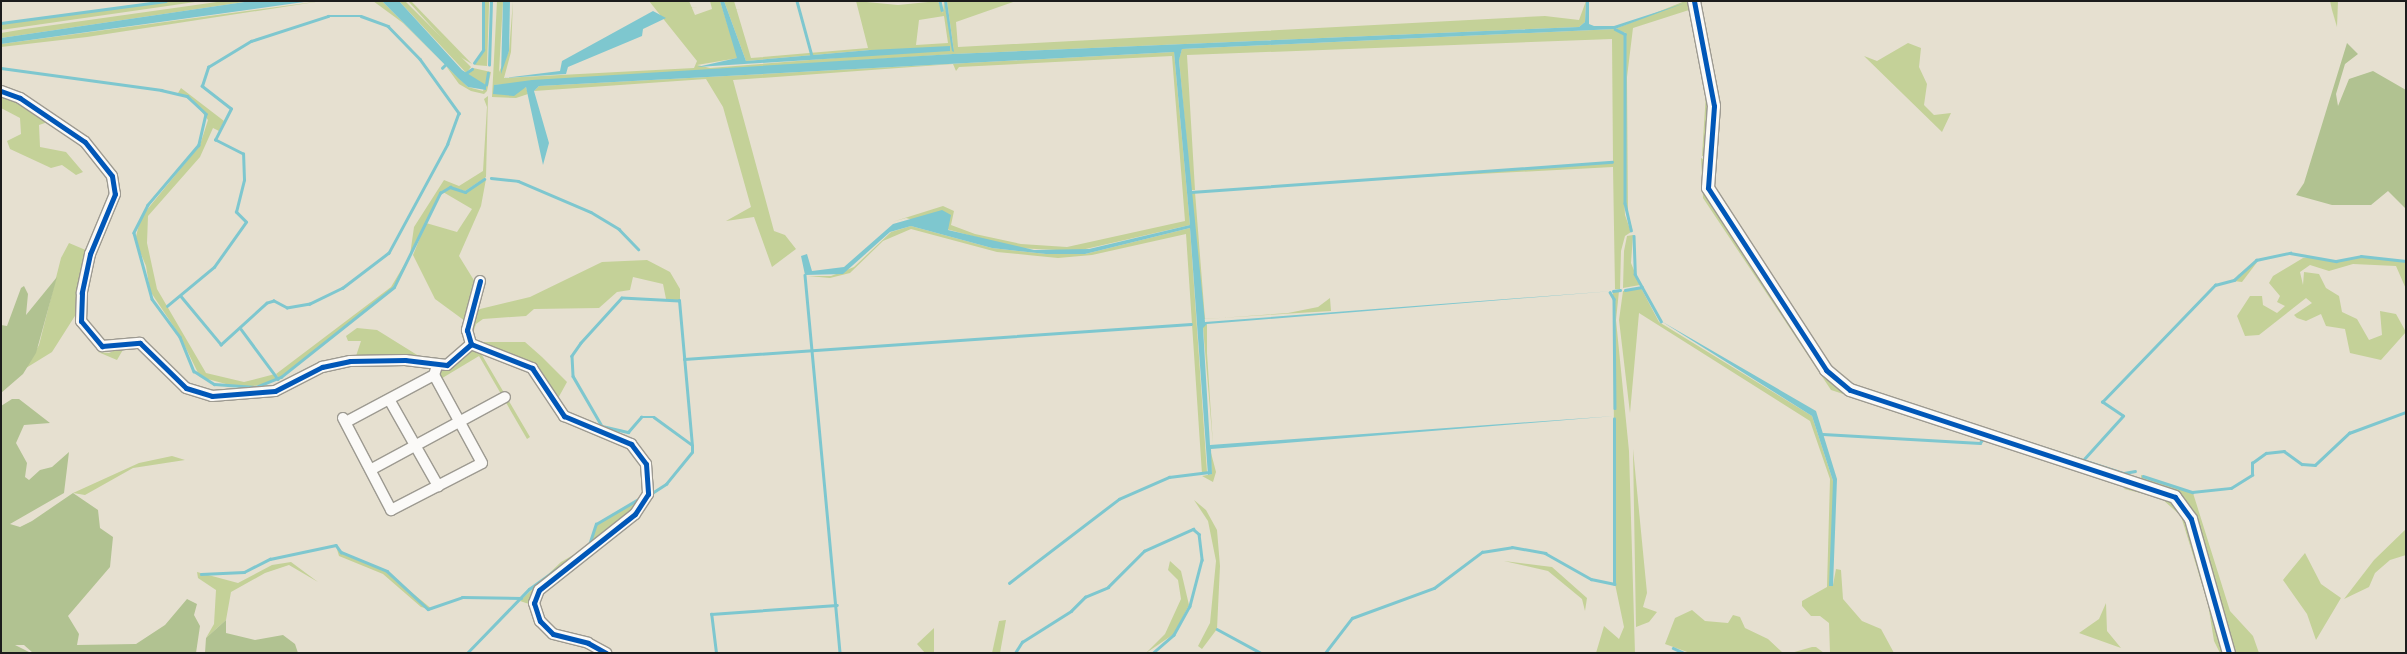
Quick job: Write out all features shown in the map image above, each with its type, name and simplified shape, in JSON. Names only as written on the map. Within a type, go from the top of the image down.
[{"type":"street","points":[[1694,1],[1714,106],[1710,194],[1826,370],[1850,390],[2175,497],[2191,519],[2230,653]]},
{"type":"street","points":[[1,91],[20,98],[85,142],[112,176],[115,194],[90,254],[82,293],[81,321],[102,346],[140,343],[186,388],[212,396],[275,391],[322,367],[350,361],[405,360],[436,370],[482,463],[391,510],[372,469],[344,420],[390,401],[436,370],[456,360],[471,344]]},
{"type":"street","points":[[471,344],[467,330],[480,281]]},
{"type":"street","points":[[471,344],[532,368],[558,410],[631,444],[646,464],[648,494],[635,514],[552,578],[536,594],[534,603],[540,621],[553,634],[606,653]]},
{"type":"street","points":[[372,469],[505,397]]},
{"type":"street","points":[[390,401],[438,486]]},
{"type":"green space","points":[[174,1],[202,1],[1,30],[1,24]]},
{"type":"green space","points":[[224,1],[251,1],[1,38],[1,33],[25,29]]},
{"type":"green space","points":[[322,1],[87,37],[1,47],[1,44]]},
{"type":"green space","points":[[373,1],[382,1],[444,64],[403,23]]},
{"type":"green space","points":[[399,1],[405,1],[471,67],[467,72],[473,68],[491,72],[487,91],[484,94],[471,91],[459,84],[446,66],[468,87],[483,91],[485,85],[471,78]]},
{"type":"green space","points":[[408,1],[411,1],[472,64],[457,55]]},
{"type":"green space","points":[[483,1],[489,1],[487,66],[475,65],[484,50]]},
{"type":"green space","points":[[497,1],[503,1],[499,72],[509,51],[513,1],[511,52],[504,78],[694,68],[697,61],[649,1],[689,1],[695,15],[712,9],[710,1],[720,1],[738,58],[697,65],[710,68],[861,56],[870,50],[746,61],[724,1],[734,1],[751,58],[868,48],[856,1],[898,5],[938,1],[943,13],[944,1],[954,52],[947,1],[1016,1],[956,22],[958,47],[1545,16],[1579,20],[1586,1],[1585,22],[1579,27],[953,54],[494,85],[516,91],[526,87],[528,94],[516,98],[492,97]],"holes":[[[944,16],[948,43],[916,45],[919,20]]]},
{"type":"green space","points":[[1685,1],[1693,1],[1709,85],[1706,156],[1702,156],[1706,93],[1689,10],[1633,28],[1627,77],[1628,214],[1633,232],[1627,214],[1626,202],[1626,33],[1616,30],[1624,34],[1624,195],[1625,215],[1631,232],[1625,236],[1621,251],[1620,289],[1615,289],[1613,167],[1383,179],[1613,163],[1612,39],[1187,55],[1195,190],[1191,190],[1179,59],[1182,49],[1615,29]]},
{"type":"green space","points":[[2330,1],[2338,1],[2337,27],[2332,10]]},
{"type":"green space","points":[[1908,43],[1921,48],[1919,67],[1927,84],[1924,105],[1934,115],[1951,113],[1942,132],[1864,56],[1877,61]]},
{"type":"green space","points":[[2347,43],[2358,54],[2345,64],[2336,94],[2338,106],[2349,79],[2373,71],[2406,90],[2406,209],[2388,191],[2371,205],[2332,205],[2296,195],[2304,183]]},
{"type":"green space","points":[[1174,52],[1190,225],[1077,251],[1016,248],[906,218],[892,222],[943,206],[954,211],[951,225],[975,234],[1021,244],[1067,247],[1185,221],[1172,56],[959,67],[956,71],[953,64],[733,80],[774,231],[785,235],[796,249],[772,267],[754,217],[726,221],[751,207],[723,107],[706,79],[534,91],[539,86]]},
{"type":"green space","points":[[181,88],[224,121],[219,131],[213,128],[200,157],[148,216],[147,243],[157,289],[206,373],[244,382],[275,374],[278,378],[266,384],[241,388],[200,377],[180,336],[150,291],[146,266],[135,240],[141,217],[200,145],[208,120],[192,99],[178,93]]},
{"type":"green space","points":[[1,95],[12,97],[51,121],[39,125],[40,147],[66,152],[83,172],[76,175],[62,165],[51,168],[10,149],[7,141],[21,134],[20,118],[1,108]]},
{"type":"green space","points":[[488,96],[486,177],[465,191],[450,187],[440,193],[405,268],[393,287],[374,305],[279,378],[276,374],[391,287],[410,255],[414,227],[444,180],[459,186],[483,171],[487,107],[484,99]]},
{"type":"green space","points":[[1701,158],[1707,161],[1706,188],[1712,202],[1834,382],[1885,404],[2126,482],[2123,486],[1831,390],[1703,198]]},
{"type":"green space","points":[[486,179],[481,206],[459,256],[475,282],[465,321],[435,299],[413,255],[426,223],[457,232],[472,209],[443,192],[450,188],[465,192]]},
{"type":"green space","points":[[1195,192],[1205,319],[1202,319],[1191,193]]},
{"type":"green space","points":[[911,226],[992,248],[1046,254],[1085,254],[1190,228],[1207,472],[1202,474],[1186,234],[1092,255],[1058,258],[997,252],[911,229],[883,241],[850,273],[830,278],[808,276],[831,276],[854,267],[891,232]]},
{"type":"green space","points":[[1633,235],[1631,263],[1640,285],[1623,288],[1624,251],[1627,236]]},
{"type":"green space","points":[[69,243],[88,251],[80,308],[52,352],[26,368],[39,345],[61,258]]},
{"type":"green space","points":[[2315,257],[2336,262],[2362,257],[2406,262],[2406,289],[2396,266],[2353,264],[2329,271],[2310,265],[2300,272],[2303,285],[2304,272],[2319,274],[2326,288],[2339,296],[2342,312],[2357,319],[2369,340],[2382,335],[2380,311],[2396,314],[2406,332],[2381,360],[2350,353],[2345,329],[2326,326],[2321,314],[2306,321],[2297,318],[2294,315],[2312,303],[2306,298],[2259,335],[2245,336],[2237,316],[2250,296],[2262,296],[2263,305],[2277,313],[2285,306],[2277,302],[2280,296],[2269,283],[2273,276],[2303,258]]},
{"type":"green space","points":[[647,260],[670,272],[680,289],[680,301],[666,299],[663,284],[633,277],[630,290],[617,292],[599,308],[534,309],[526,316],[483,319],[476,324],[472,336],[476,342],[525,342],[542,357],[567,382],[556,402],[540,374],[471,341],[474,314],[480,309],[530,297],[602,262]]},
{"type":"green space","points":[[2258,261],[2242,282],[2234,281],[2238,275]]},
{"type":"green space","points":[[57,277],[36,353],[23,374],[1,393],[1,325],[7,326],[21,288],[24,286],[28,294],[26,315]]},
{"type":"green space","points":[[1641,288],[1659,322],[1812,416],[1833,481],[1833,585],[1836,569],[1841,570],[1843,599],[1862,621],[1881,629],[1894,653],[1830,653],[1829,623],[1820,616],[1811,616],[1802,606],[1802,601],[1827,587],[1830,479],[1810,421],[1639,313],[1630,413],[1619,320],[1623,291]]},
{"type":"green space","points":[[1613,291],[1619,291],[1616,320],[1629,451],[1635,653],[1596,653],[1604,626],[1619,639],[1624,627],[1615,584]]},
{"type":"green space","points":[[1330,298],[1331,311],[1223,318],[1288,313],[1318,307]]},
{"type":"green space","points":[[1207,324],[1207,353],[1213,445],[1203,327]]},
{"type":"green space","points":[[357,328],[377,330],[422,358],[355,359],[361,341],[348,341],[346,336]]},
{"type":"green space","points":[[124,346],[137,347],[124,348],[117,360],[98,352],[109,353]]},
{"type":"green space","points":[[473,348],[479,350],[530,437],[527,439],[479,356],[439,380],[439,368],[454,365]]},
{"type":"green space","points":[[12,399],[19,399],[50,423],[24,425],[16,443],[27,463],[25,477],[29,480],[40,470],[52,467],[69,452],[64,493],[10,524],[20,527],[73,493],[98,510],[100,528],[113,537],[110,567],[68,616],[79,634],[77,645],[136,644],[165,625],[187,599],[197,604],[194,615],[200,626],[196,653],[33,653],[24,645],[15,645],[31,653],[1,653],[1,406]]},
{"type":"green space","points":[[1210,449],[1216,472],[1213,482],[1202,476],[1212,474]]},
{"type":"green space","points":[[1633,449],[1647,593],[1643,607],[1657,612],[1649,622],[1636,627]]},
{"type":"green space","points":[[172,456],[185,460],[133,468],[85,495],[73,493],[139,463]]},
{"type":"green space","points":[[2141,475],[2193,493],[2230,611],[2253,636],[2259,653],[2232,653],[2185,506],[2141,482]]},
{"type":"green space","points":[[2129,482],[2168,497],[2186,515],[2227,653],[2220,653],[2214,641],[2208,604],[2181,516],[2161,498],[2124,489]]},
{"type":"green space","points":[[641,499],[642,503],[550,578],[532,605],[520,601],[561,562],[589,546],[597,524]]},
{"type":"green space","points":[[1194,500],[1206,510],[1217,530],[1220,566],[1217,629],[1202,649],[1198,646],[1210,623],[1216,561],[1208,521]]},
{"type":"green space","points":[[2406,529],[2406,555],[2390,560],[2375,573],[2369,587],[2344,599],[2374,560]]},
{"type":"green space","points":[[336,546],[341,552],[387,572],[433,610],[421,607],[383,574],[339,556]]},
{"type":"green space","points":[[2305,553],[2321,584],[2341,598],[2316,640],[2307,614],[2283,580]]},
{"type":"green space","points":[[1170,561],[1181,571],[1189,605],[1174,634],[1146,653],[1165,634],[1181,599],[1178,580],[1168,570]]},
{"type":"green space","points":[[1504,561],[1552,567],[1587,598],[1585,611],[1582,599],[1548,571]]},
{"type":"green space","points":[[291,562],[318,582],[289,565],[265,573],[231,592],[226,620],[206,638],[214,624],[216,590],[198,578],[197,572],[238,583],[272,565]]},
{"type":"green space","points":[[2106,603],[2107,631],[2121,648],[2079,633],[2099,619]]},
{"type":"green space","points":[[1692,610],[1705,621],[1728,623],[1733,615],[1740,617],[1745,628],[1768,639],[1783,653],[1690,653],[1665,644],[1675,618]]},
{"type":"green space","points":[[226,620],[226,633],[255,640],[283,635],[295,644],[298,653],[205,653],[206,638]]},
{"type":"green space","points":[[1006,620],[1000,653],[992,653],[999,621]]},
{"type":"green space","points":[[934,628],[934,653],[925,653],[917,644]]},
{"type":"green space","points":[[1812,647],[1816,647],[1824,653],[1791,653]]},
{"type":"water","points":[[251,1],[311,1],[1,44],[1,38]]},
{"type":"water","points":[[382,1],[399,1],[462,70],[486,85],[486,90],[468,87]]},
{"type":"water","points":[[503,1],[510,1],[509,51],[501,74]]},
{"type":"water","points":[[720,1],[724,1],[746,61],[870,50],[950,46],[950,51],[697,67],[737,58]]},
{"type":"water","points":[[944,1],[947,1],[954,52],[952,51]]},
{"type":"water","points":[[1586,1],[1589,1],[1589,24],[1594,26],[1614,26],[1685,3],[1615,29],[1182,49],[1179,60],[1205,322],[1613,291],[1207,324],[1203,328],[1210,445],[1615,416],[1211,449],[1212,474],[1208,475],[1190,228],[1085,254],[1046,254],[992,248],[911,226],[890,232],[843,274],[805,275],[801,256],[807,254],[812,271],[844,267],[893,224],[942,210],[951,215],[948,230],[1034,250],[1089,249],[1190,225],[1174,52],[539,86],[534,91],[549,143],[543,165],[526,87],[514,96],[493,94],[494,85],[532,80],[953,54],[1579,27],[1585,22]]},
{"type":"water","points":[[653,11],[666,18],[643,29],[642,36],[568,67],[566,74],[503,78],[560,71],[562,61]]},
{"type":"water","points":[[1661,321],[1816,411],[1837,479],[1833,586],[1829,586],[1833,481],[1812,416]]},
{"type":"waterway","points":[[1,23],[166,1]]},
{"type":"waterway","points":[[474,63],[483,50],[483,1]]},
{"type":"waterway","points":[[489,65],[491,1]]},
{"type":"waterway","points":[[797,1],[812,56]]},
{"type":"waterway","points":[[894,1],[903,1]]},
{"type":"waterway","points":[[940,1],[942,10]]},
{"type":"waterway","points":[[167,306],[214,267],[246,222],[236,212],[244,180],[243,154],[215,140],[231,109],[202,86],[208,67],[251,41],[328,16],[361,16],[388,26],[420,59],[459,113],[448,144],[389,253],[343,288],[310,304],[287,308],[274,301],[267,303],[221,345],[181,297]]},
{"type":"waterway","points":[[1615,29],[1625,34],[1625,203],[1631,230]]},
{"type":"waterway","points":[[442,68],[445,65]]},
{"type":"waterway","points":[[1,68],[161,90],[187,96],[206,114],[199,145],[148,205],[134,233],[152,299],[180,337],[194,371],[214,384],[256,387],[281,377],[394,287],[440,193],[450,187],[465,192],[484,179]]},
{"type":"waterway","points":[[466,73],[472,69]]},
{"type":"waterway","points":[[486,85],[488,73]]},
{"type":"waterway","points":[[1191,192],[1612,162]]},
{"type":"waterway","points":[[491,178],[518,181],[591,212],[619,229],[638,249]]},
{"type":"waterway","points":[[1634,236],[1635,274],[1661,321]]},
{"type":"waterway","points":[[2084,459],[2123,416],[2102,402],[2215,285],[2234,280],[2256,260],[2290,253],[2336,261],[2361,256],[2406,261]]},
{"type":"waterway","points":[[805,275],[840,653]]},
{"type":"waterway","points":[[1625,290],[1642,287]]},
{"type":"waterway","points":[[1613,291],[1620,290]]},
{"type":"waterway","points":[[1610,292],[1614,299],[1615,408]]},
{"type":"waterway","points":[[652,493],[666,484],[692,452],[679,301],[622,298],[581,343],[572,356],[573,376],[602,426],[628,432],[641,417],[654,417],[691,444]]},
{"type":"waterway","points":[[684,359],[1191,324]]},
{"type":"waterway","points":[[241,329],[278,379]]},
{"type":"waterway","points":[[2143,476],[2192,492],[2231,488],[2252,475],[2252,463],[2266,453],[2284,451],[2302,464],[2315,465],[2349,433],[2406,412]]},
{"type":"waterway","points":[[1325,653],[1352,618],[1434,588],[1482,552],[1512,547],[1545,553],[1591,579],[1614,584],[1614,419]]},
{"type":"waterway","points":[[1992,431],[2124,473],[2135,471]]},
{"type":"waterway","points":[[1823,434],[1980,443],[1983,438]]},
{"type":"waterway","points":[[1009,583],[1119,499],[1169,477],[1207,472]]},
{"type":"waterway","points":[[589,545],[596,524],[642,497]]},
{"type":"waterway","points":[[1015,653],[1022,642],[1071,611],[1085,597],[1108,587],[1144,551],[1193,529],[1199,534],[1202,560],[1190,606],[1174,635],[1153,653]]},
{"type":"waterway","points":[[201,574],[244,572],[270,559],[336,545],[341,552],[387,571],[428,609],[462,597],[521,598]]},
{"type":"waterway","points":[[467,653],[529,589],[583,550]]},
{"type":"waterway","points":[[716,653],[711,614],[837,605]]},
{"type":"waterway","points":[[1217,629],[1261,653]]},
{"type":"waterway","points":[[1673,648],[1684,653]]},
{"type":"waterway","points":[[1701,653],[1719,653]]},
{"type":"cycle path","points":[[1694,1],[1714,106],[1708,188],[1826,370],[1850,390],[2175,497],[2191,519],[2229,653]]},
{"type":"cycle path","points":[[1,91],[20,98],[85,142],[112,176],[115,194],[90,254],[82,293],[81,321],[102,346],[140,343],[186,388],[212,396],[275,391],[322,367],[350,361],[405,360],[447,365],[471,344]]},
{"type":"cycle path","points":[[480,281],[467,330],[471,344],[532,368],[564,416],[631,444],[646,464],[648,494],[635,514],[539,590],[534,603],[540,621],[553,634],[588,643],[606,653]]}]
